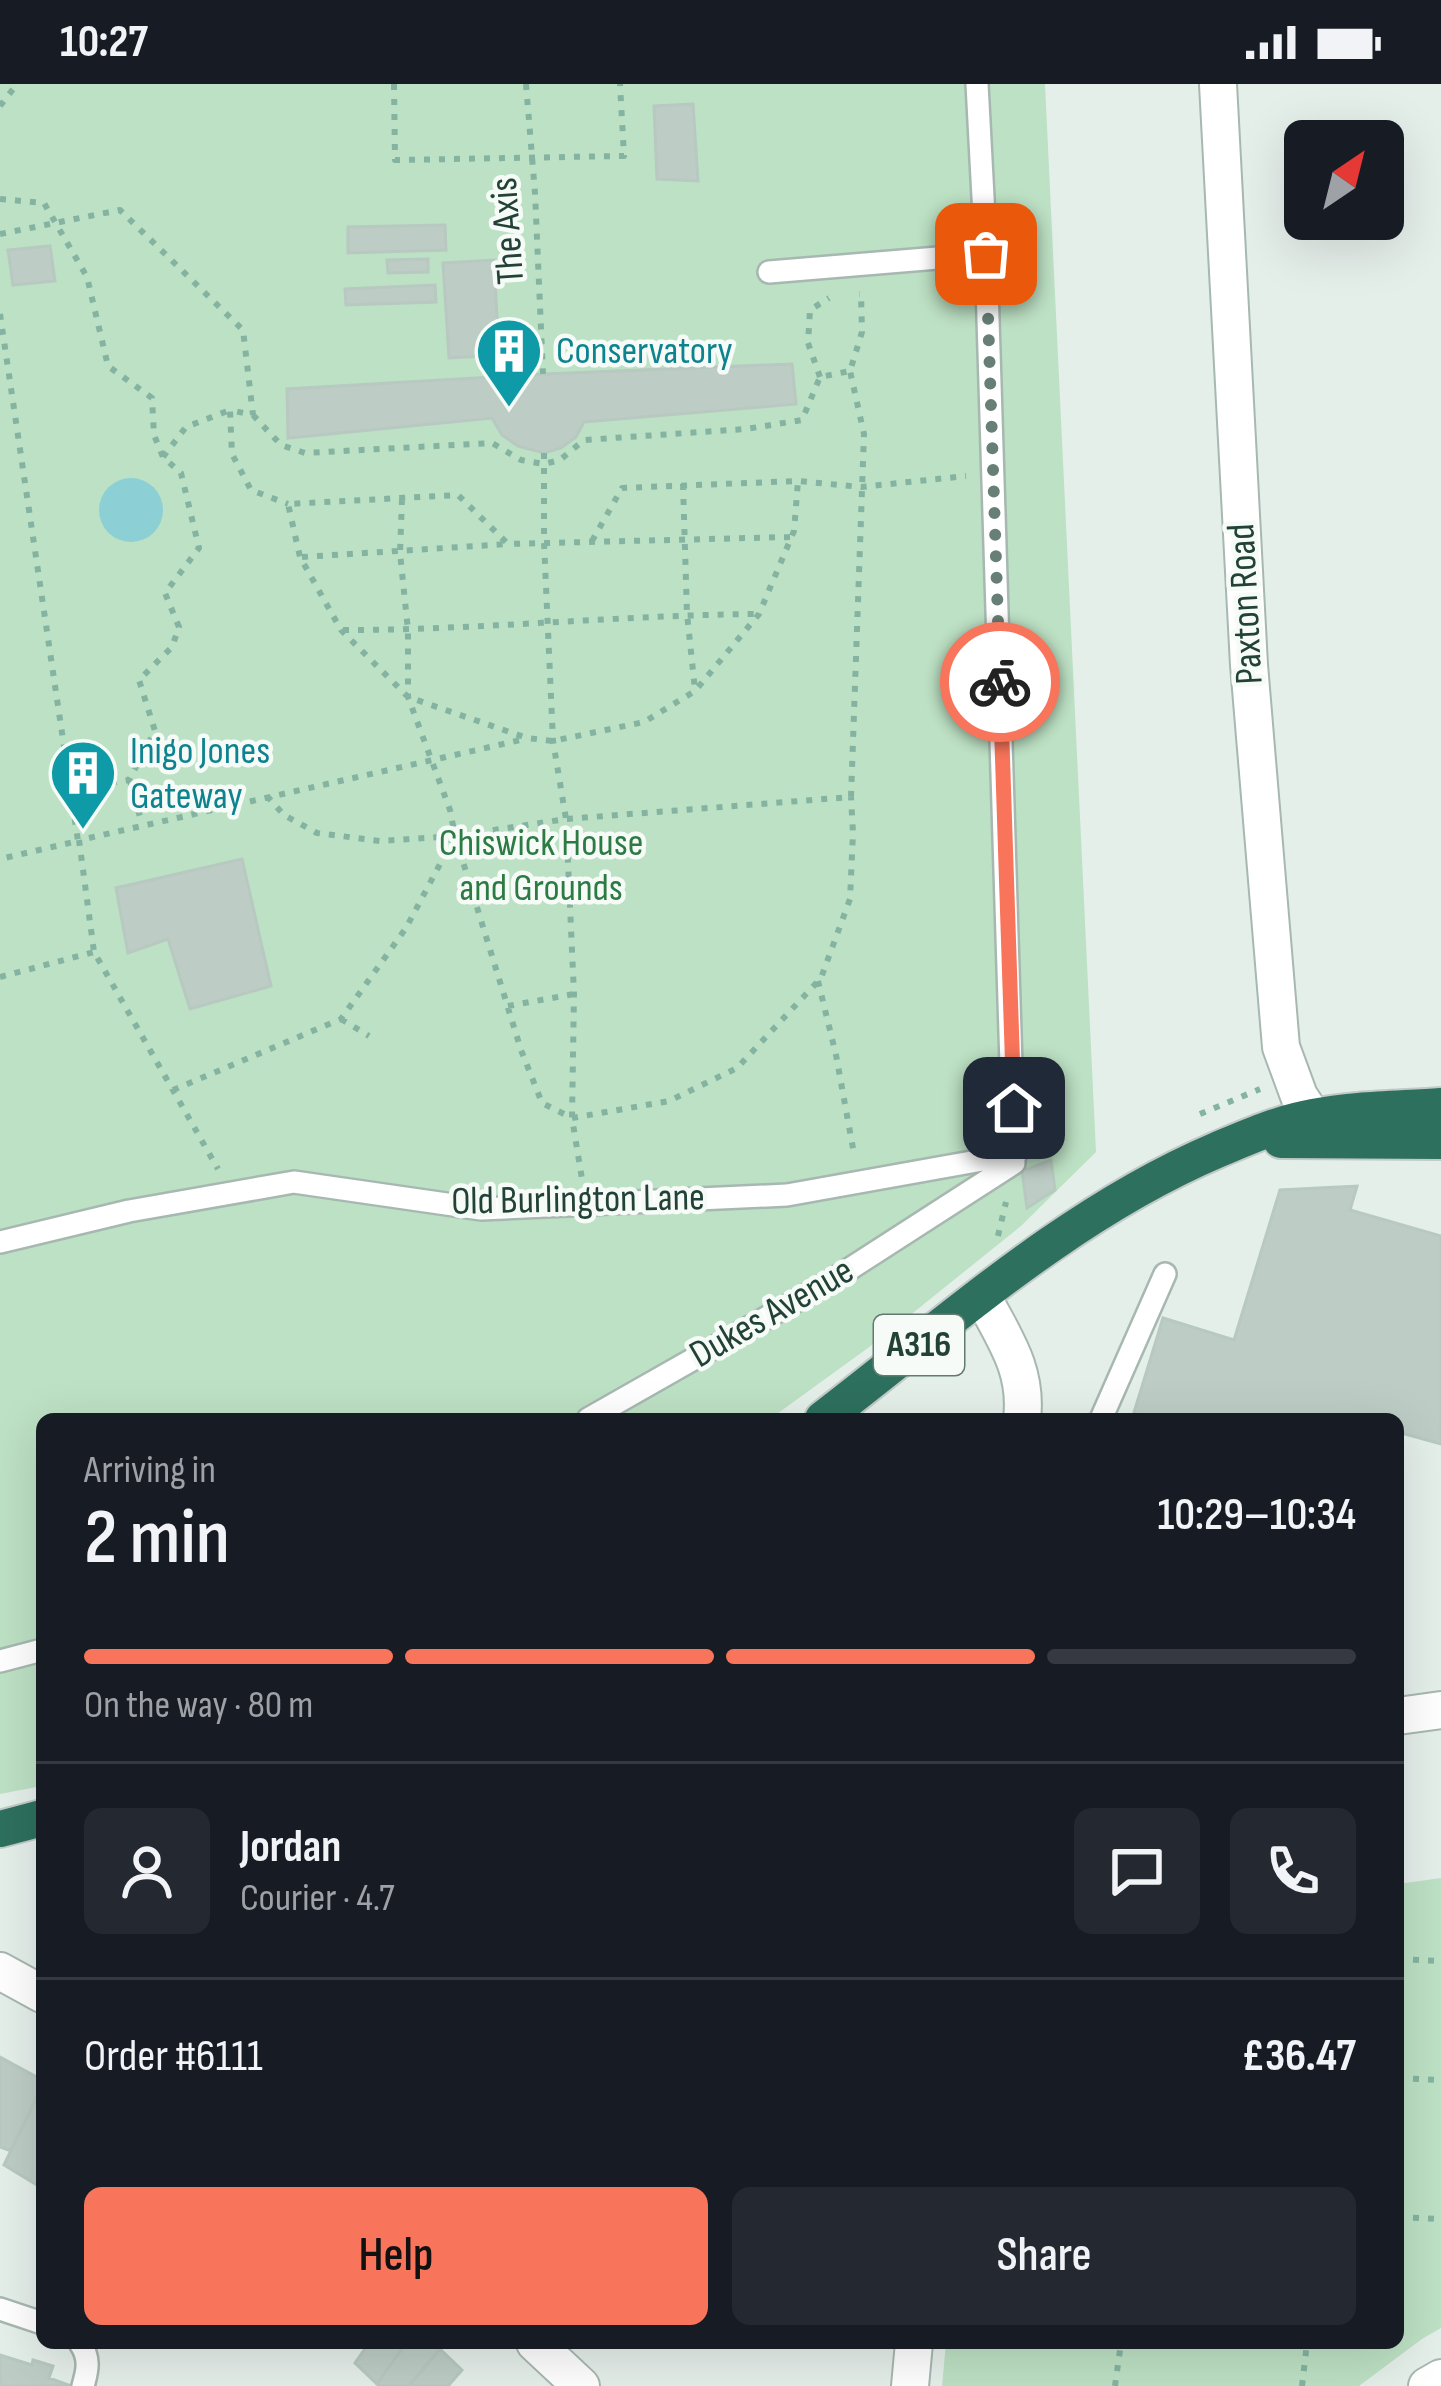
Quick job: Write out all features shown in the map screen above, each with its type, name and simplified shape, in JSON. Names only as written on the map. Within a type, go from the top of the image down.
[{"type":"highway","name":"A316","points":[[831,1413],[982,1297],[1121,1197],[1163,1174],[1235,1142],[1312,1117],[1441,1106]]},
{"type":"highway","name":"A316","points":[[1235,1142],[1441,1141]]},
{"type":"highway","points":[[0,1829],[36,1820]]},
{"type":"street","name":"Paxton Road","points":[[1218,84],[1249,665],[1281,1047],[1312,1117]]},
{"type":"street","points":[[982,1297],[1017,1364],[1025,1393],[1023,1413]]},
{"type":"street","points":[[1404,1715],[1441,1710]]},
{"type":"street","points":[[0,1971],[36,1991]]},
{"type":"street","points":[[541,2349],[581,2386]]},
{"type":"street","points":[[910,2386],[913,2349]]},
{"type":"street","points":[[1427,2386],[1441,2378]]},
{"type":"lane","points":[[977,84],[1016,1154]]},
{"type":"lane","points":[[770,272],[986,254]]},
{"type":"lane","name":"Old Burlington Lane","points":[[0,1242],[129,1211],[294,1182],[481,1209],[787,1195],[1016,1154]]},
{"type":"lane","name":"Dukes Avenue","points":[[599,1413],[831,1281],[1014,1163],[1016,1154]]},
{"type":"lane","points":[[1104,1413],[1165,1274]]},
{"type":"lane","points":[[0,1661],[36,1652]]},
{"type":"lane","points":[[0,2309],[36,2321]]},
{"type":"lane","points":[[83,2386],[88,2367],[84,2349]]},
{"type":"path","points":[[0,106],[16,84]]},
{"type":"path","points":[[394,84],[395,160],[624,156],[620,84]]},
{"type":"path","name":"The Axis","points":[[526,84],[543,374]]},
{"type":"path","points":[[0,199],[44,202],[56,223],[87,278],[108,366],[152,398],[154,435],[164,458],[181,473],[199,548],[165,593],[179,627],[172,647],[139,680],[154,731],[129,780],[142,824]]},
{"type":"path","points":[[0,234],[120,210],[243,330],[254,415],[281,445],[305,453],[492,443],[521,460],[544,464],[560,460],[584,440],[746,429],[802,420],[820,377],[808,343],[810,310],[837,293]]},
{"type":"path","points":[[402,499],[400,553],[408,630],[408,697],[450,810],[542,1103],[572,1118],[669,1101],[737,1067],[818,981],[850,899],[864,434],[850,370],[862,332],[861,294],[849,293]]},
{"type":"path","points":[[0,314],[69,789],[82,839],[94,952],[232,1193]]},
{"type":"path","points":[[820,377],[850,370]]},
{"type":"path","points":[[164,458],[186,427],[230,410],[254,415]]},
{"type":"path","points":[[230,410],[232,454],[251,490],[288,504],[458,495],[508,544]]},
{"type":"path","points":[[544,453],[553,741],[566,818],[574,994],[572,1118],[586,1204]]},
{"type":"path","points":[[592,541],[622,488],[798,481],[861,488],[964,476]]},
{"type":"path","points":[[288,504],[300,557],[341,630],[408,697],[527,738],[553,741],[644,722],[695,691],[759,614],[794,531],[798,481]]},
{"type":"path","points":[[683,484],[695,691]]},
{"type":"path","points":[[300,557],[544,542],[790,537]]},
{"type":"path","points":[[341,630],[759,614]]},
{"type":"path","points":[[0,859],[527,738]]},
{"type":"path","points":[[69,789],[129,780]]},
{"type":"path","points":[[267,796],[284,815],[316,833],[380,841],[455,836],[566,818],[851,797]]},
{"type":"path","points":[[173,1090],[341,1018],[406,928],[455,836]]},
{"type":"path","points":[[0,976],[94,952]]},
{"type":"path","points":[[818,981],[859,1182]]},
{"type":"path","points":[[508,1006],[574,994]]},
{"type":"path","points":[[341,1018],[369,1036]]},
{"type":"path","points":[[1404,1959],[1441,1961]]},
{"type":"path","points":[[1404,2078],[1441,2080]]},
{"type":"path","points":[[1404,2217],[1441,2219]]},
{"type":"path","points":[[1115,2386],[1120,2349]]},
{"type":"path","points":[[1302,2386],[1305,2349]]},
{"type":"green space","name":"Chiswick House and Grounds","points":[[0,84],[1045,84],[1096,1152],[1021,1226],[883,1337],[778,1413],[36,1413],[36,1787],[0,1794]]},
{"type":"green space","points":[[1441,1878],[1441,2328],[1359,2386],[942,2386],[945,2349],[1404,2349],[1404,1883]]},
{"type":"water","points":[[131,478],[154,487],[163,510],[154,533],[131,542],[108,533],[99,510],[108,487]]},
{"type":"building","points":[[693,104],[698,181],[657,179],[654,106]]},
{"type":"building","points":[[445,225],[446,250],[348,253],[348,227]]},
{"type":"building","points":[[50,246],[55,281],[13,285],[8,250]]},
{"type":"building","points":[[428,259],[428,272],[388,273],[387,260]]},
{"type":"building","points":[[494,260],[499,355],[449,358],[443,263]]},
{"type":"building","points":[[435,285],[436,302],[346,305],[345,289]]},
{"type":"building","name":"Conservatory","points":[[792,364],[796,404],[584,422],[576,437],[544,453],[518,446],[502,435],[492,418],[288,438],[287,389]]},
{"type":"building","points":[[242,859],[271,986],[190,1009],[168,939],[128,953],[116,888]]},
{"type":"building","points":[[1051,1160],[1055,1190],[1027,1208],[1022,1171]]},
{"type":"building","points":[[1357,1186],[1350,1210],[1441,1236],[1441,1444],[1404,1434],[1404,1413],[1134,1413],[1163,1318],[1234,1340],[1280,1190]]},
{"type":"building","points":[[0,2057],[36,2077],[36,2099],[11,2151],[0,2147]]},
{"type":"building","points":[[36,2099],[36,2184],[4,2165]]},
{"type":"building","points":[[365,2349],[402,2349],[377,2384],[355,2363]]},
{"type":"building","points":[[402,2349],[440,2349],[409,2386],[377,2384]]},
{"type":"building","points":[[440,2349],[462,2370],[448,2386],[413,2386],[411,2383]]},
{"type":"building","points":[[0,2355],[53,2366],[49,2378],[71,2386],[0,2386]]},
{"type":"way so far","points":[[986,254],[1000,682]]},
{"type":"place","name":"Conservatory","points":[[509,410]]},
{"type":"place","name":"Inigo Jones Gateway","points":[[83,832]]},
{"type":"route","points":[[1000,682],[1014,1108]]}]
